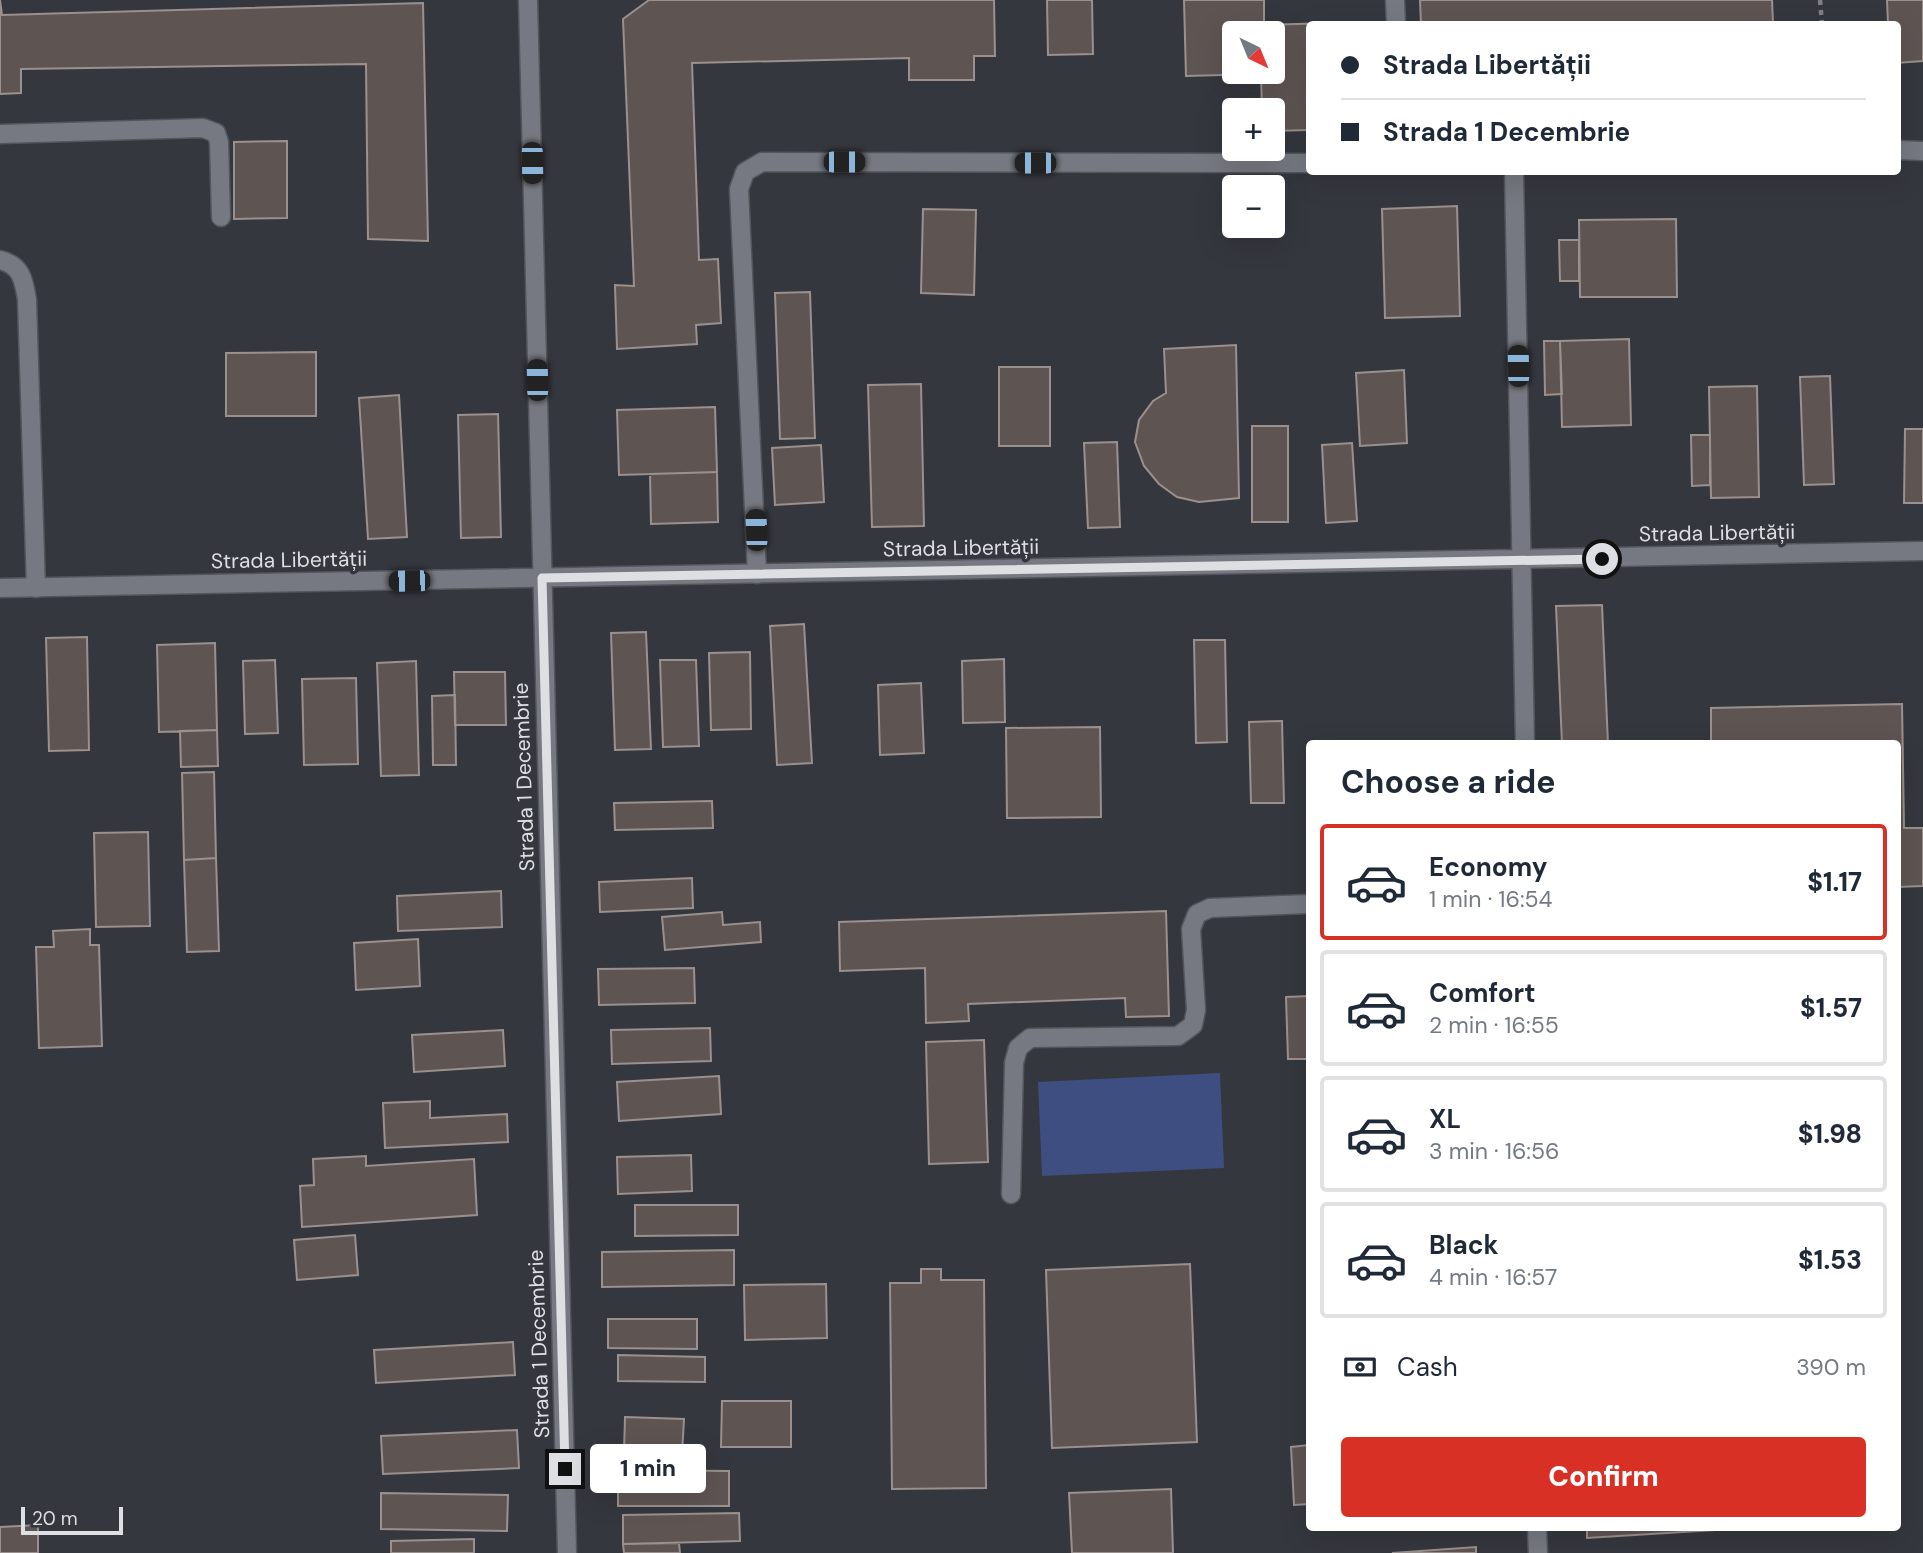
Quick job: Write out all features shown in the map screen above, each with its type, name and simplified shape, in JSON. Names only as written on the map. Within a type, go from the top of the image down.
[{"type":"street","name":"Strada 1 Decembrie","points":[[528,0],[568,1553]]},
{"type":"street","points":[[1395,0],[1396,21]]},
{"type":"street","points":[[0,134],[203,128],[216,133],[219,142],[220,216]]},
{"type":"street","points":[[1901,150],[1923,151]]},
{"type":"street","points":[[757,574],[739,189],[745,172],[762,162],[1306,163]]},
{"type":"street","points":[[1514,175],[1525,740]]},
{"type":"street","points":[[0,260],[18,268],[24,281],[27,300],[36,588]]},
{"type":"street","name":"Strada Libertății","points":[[0,588],[1923,551]]},
{"type":"street","points":[[1011,1194],[1014,1063],[1018,1048],[1030,1038],[1178,1036],[1193,1025],[1196,1010],[1191,929],[1197,915],[1210,908],[1306,904]]},
{"type":"street","points":[[1538,1531],[1538,1553]]},
{"type":"path","points":[[1820,0],[1822,21]]},
{"type":"shaded area","points":[[1220,1073],[1224,1168],[1042,1176],[1038,1082]]},
{"type":"building","points":[[0,0],[2,15],[423,3],[428,241],[368,239],[366,64],[21,69],[21,93],[0,94]]},
{"type":"building","points":[[649,0],[994,0],[995,56],[974,56],[974,80],[909,80],[909,58],[692,63],[699,260],[718,259],[721,323],[696,325],[697,344],[617,349],[615,285],[634,286],[623,19]]},
{"type":"building","points":[[1047,0],[1092,0],[1093,54],[1048,55]]},
{"type":"building","points":[[1184,0],[1264,0],[1264,21],[1222,21],[1222,75],[1186,76]]},
{"type":"building","points":[[1420,0],[1772,0],[1773,21],[1421,21]]},
{"type":"building","points":[[1887,0],[1923,0],[1923,61],[1901,63],[1901,21],[1888,21]]},
{"type":"building","points":[[1285,24],[1306,24],[1306,130],[1285,131],[1285,98],[1262,98],[1261,84],[1285,84]]},
{"type":"building","points":[[287,141],[287,218],[234,219],[234,142]]},
{"type":"building","points":[[1457,206],[1460,316],[1385,318],[1382,209]]},
{"type":"building","points":[[923,209],[976,210],[974,295],[921,293]]},
{"type":"building","points":[[1676,219],[1677,297],[1580,297],[1579,220]]},
{"type":"building","points":[[1559,240],[1579,240],[1579,281],[1560,281]]},
{"type":"building","points":[[810,292],[815,438],[780,439],[775,293]]},
{"type":"building","points":[[1629,339],[1631,425],[1562,427],[1560,341]]},
{"type":"building","points":[[1544,341],[1560,341],[1562,394],[1545,395]]},
{"type":"building","points":[[1236,345],[1239,498],[1199,502],[1177,497],[1159,484],[1144,466],[1135,442],[1139,420],[1153,401],[1166,393],[1164,349]]},
{"type":"building","points":[[316,352],[316,416],[226,416],[226,353]]},
{"type":"building","points":[[999,367],[1050,367],[1050,446],[999,446]]},
{"type":"building","points":[[1404,370],[1407,443],[1360,446],[1356,373]]},
{"type":"building","points":[[1830,376],[1834,484],[1804,485],[1800,377]]},
{"type":"building","points":[[921,384],[924,526],[872,527],[868,385]]},
{"type":"building","points":[[1757,386],[1759,497],[1711,498],[1709,387]]},
{"type":"building","points":[[399,395],[407,537],[368,539],[359,398]]},
{"type":"building","points":[[715,407],[717,472],[619,475],[617,410]]},
{"type":"building","points":[[498,414],[501,537],[461,538],[458,415]]},
{"type":"building","points":[[1252,426],[1288,426],[1288,522],[1252,522]]},
{"type":"building","points":[[1905,429],[1923,429],[1923,503],[1904,503]]},
{"type":"building","points":[[1691,435],[1710,435],[1710,485],[1692,486]]},
{"type":"building","points":[[1117,442],[1120,527],[1088,528],[1084,443]]},
{"type":"building","points":[[1352,443],[1357,521],[1326,523],[1322,445]]},
{"type":"building","points":[[821,445],[824,502],[775,505],[772,448]]},
{"type":"building","points":[[717,472],[718,522],[651,524],[650,474]]},
{"type":"building","points":[[1602,605],[1608,740],[1562,740],[1556,606]]},
{"type":"building","points":[[804,624],[812,763],[777,765],[770,626]]},
{"type":"building","points":[[646,632],[651,749],[615,750],[611,633]]},
{"type":"building","points":[[87,637],[89,750],[49,751],[46,638]]},
{"type":"building","points":[[1194,640],[1225,640],[1227,742],[1196,743]]},
{"type":"building","points":[[215,643],[217,730],[159,732],[157,645]]},
{"type":"building","points":[[750,652],[751,729],[711,730],[709,653]]},
{"type":"building","points":[[1004,659],[1005,722],[963,723],[962,661]]},
{"type":"building","points":[[275,660],[278,733],[245,734],[243,661]]},
{"type":"building","points":[[660,660],[696,660],[699,746],[663,747]]},
{"type":"building","points":[[416,661],[419,775],[381,776],[377,663]]},
{"type":"building","points":[[454,672],[505,672],[506,725],[455,725]]},
{"type":"building","points":[[356,678],[358,764],[304,765],[302,679]]},
{"type":"building","points":[[921,683],[924,753],[880,755],[878,685]]},
{"type":"building","points":[[455,695],[456,765],[433,765],[432,696]]},
{"type":"building","points":[[1902,704],[1904,828],[1923,828],[1923,886],[1901,887],[1901,740],[1711,740],[1711,708]]},
{"type":"building","points":[[1282,721],[1284,803],[1251,803],[1249,722]]},
{"type":"building","points":[[1100,727],[1101,817],[1007,818],[1006,728]]},
{"type":"building","points":[[217,730],[218,766],[181,767],[180,731]]},
{"type":"building","points":[[214,772],[216,858],[184,860],[182,773]]},
{"type":"building","points":[[712,801],[713,828],[615,830],[614,803]]},
{"type":"building","points":[[148,832],[150,926],[96,927],[94,833]]},
{"type":"building","points":[[216,858],[219,951],[187,952],[184,860]]},
{"type":"building","points":[[692,878],[693,908],[600,912],[599,882]]},
{"type":"building","points":[[501,891],[502,927],[398,931],[397,896]]},
{"type":"building","points":[[1166,911],[1169,1016],[1126,1017],[1125,998],[968,1004],[969,1021],[926,1023],[925,968],[840,971],[839,922]]},
{"type":"building","points":[[722,912],[723,925],[760,922],[761,942],[665,950],[662,917]]},
{"type":"building","points":[[90,929],[90,945],[99,945],[102,1046],[39,1048],[36,947],[54,947],[53,931]]},
{"type":"building","points":[[418,939],[420,986],[356,990],[354,943]]},
{"type":"building","points":[[694,968],[695,1003],[599,1005],[598,969]]},
{"type":"building","points":[[1306,996],[1306,1059],[1288,1059],[1286,997]]},
{"type":"building","points":[[710,1028],[711,1061],[612,1064],[611,1030]]},
{"type":"building","points":[[503,1030],[505,1066],[414,1072],[412,1035]]},
{"type":"building","points":[[984,1040],[988,1162],[929,1164],[926,1042]]},
{"type":"building","points":[[719,1076],[721,1114],[619,1121],[617,1082]]},
{"type":"building","points":[[430,1101],[430,1118],[507,1114],[508,1142],[385,1148],[383,1103]]},
{"type":"building","points":[[691,1155],[692,1191],[618,1194],[617,1157]]},
{"type":"building","points":[[366,1156],[366,1166],[474,1159],[477,1215],[302,1227],[300,1186],[314,1185],[313,1159]]},
{"type":"building","points":[[635,1205],[738,1205],[738,1235],[635,1236]]},
{"type":"building","points":[[355,1235],[358,1275],[297,1280],[294,1240]]},
{"type":"building","points":[[734,1250],[734,1285],[602,1287],[602,1252]]},
{"type":"building","points":[[1190,1264],[1197,1442],[1052,1448],[1046,1270]]},
{"type":"building","points":[[921,1269],[941,1269],[941,1280],[984,1280],[986,1488],[892,1489],[890,1283],[921,1283]]},
{"type":"building","points":[[826,1284],[827,1338],[745,1340],[744,1285]]},
{"type":"building","points":[[608,1319],[697,1319],[697,1349],[608,1348]]},
{"type":"building","points":[[513,1342],[515,1375],[376,1383],[374,1350]]},
{"type":"building","points":[[618,1355],[705,1357],[705,1382],[618,1381]]},
{"type":"building","points":[[722,1401],[791,1401],[791,1447],[721,1447]]},
{"type":"building","points":[[625,1417],[684,1419],[682,1455],[624,1453]]},
{"type":"building","points":[[517,1430],[519,1468],[383,1474],[381,1436]]},
{"type":"building","points":[[1306,1445],[1306,1504],[1294,1505],[1291,1447]]},
{"type":"building","points":[[618,1470],[729,1471],[729,1506],[618,1506]]},
{"type":"building","points":[[1171,1489],[1173,1553],[1072,1553],[1069,1493]]},
{"type":"building","points":[[381,1493],[508,1495],[507,1531],[381,1529]]},
{"type":"building","points":[[739,1513],[740,1541],[623,1544],[623,1515]]},
{"type":"building","points":[[38,1525],[38,1553],[0,1553],[0,1527]]},
{"type":"building","points":[[1587,1531],[1699,1531],[1587,1538]]},
{"type":"building","points":[[474,1539],[474,1553],[391,1553],[391,1541]]},
{"type":"building","points":[[679,1543],[680,1553],[624,1553],[623,1544]]},
{"type":"building","points":[[1476,1547],[1476,1553],[1392,1553]]},
{"type":"route","points":[[565,1469],[542,578],[1602,559]]}]
